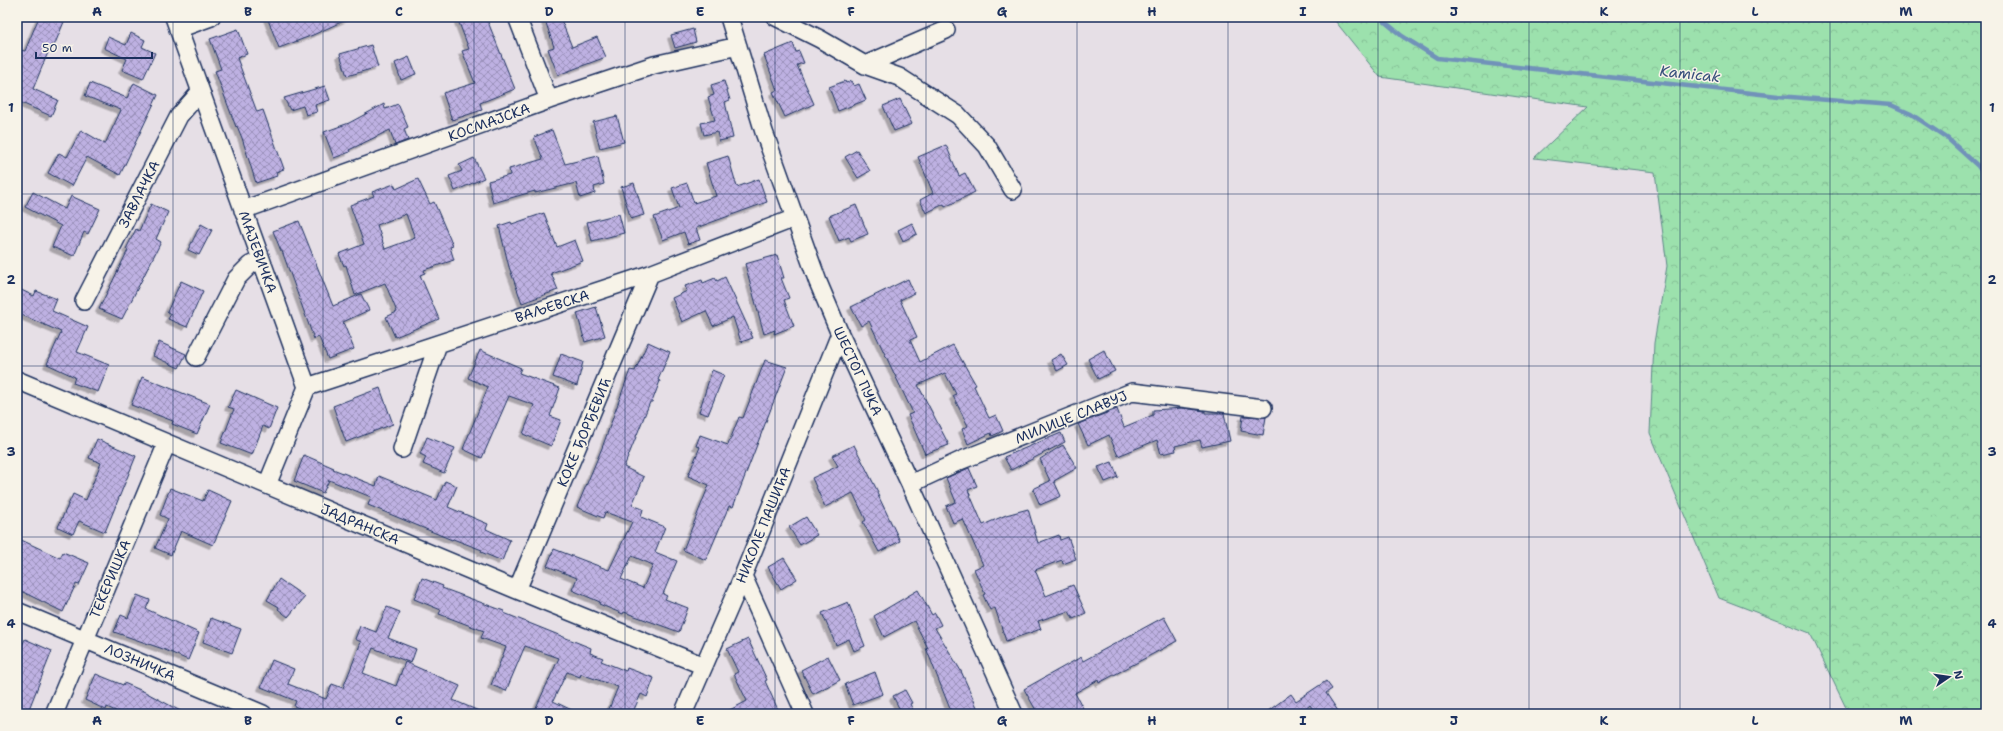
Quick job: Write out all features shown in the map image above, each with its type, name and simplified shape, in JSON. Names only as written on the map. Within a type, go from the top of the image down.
[{"type":"street","points":[[176,23],[211,17]]},
{"type":"street","points":[[517,17],[549,100]]},
{"type":"street","name":"ШЕСТОГ ПУКА","points":[[730,17],[764,132],[818,282],[840,334],[1014,714]]},
{"type":"street","points":[[776,17],[820,39],[865,65],[899,77],[958,115],[987,146],[1013,190]]},
{"type":"street","name":"МАЈЕВИЧКА","points":[[176,23],[307,387]]},
{"type":"street","points":[[865,65],[946,30]]},
{"type":"street","name":"КОСМАЈСКА","points":[[243,210],[549,100],[654,65],[738,46]]},
{"type":"street","name":"ЗАВЛАЧКА","points":[[84,302],[179,116],[200,92]]},
{"type":"street","name":"ВАЉЕВСКА","points":[[307,387],[650,274],[795,218]]},
{"type":"street","points":[[196,357],[236,279],[250,265],[261,260]]},
{"type":"street","name":"КОКЕ ЂОРЂЕВИЋ","points":[[517,590],[650,274]]},
{"type":"street","name":"НИКОЛЕ ПАШИЋА","points":[[683,714],[743,576],[840,334]]},
{"type":"street","points":[[402,449],[438,344]]},
{"type":"street","name":"ЈАДРАНСКА","points":[[17,380],[517,590],[704,666]]},
{"type":"street","points":[[267,485],[307,387]]},
{"type":"street","name":"МИЛИЦЕ СЛАВУЈ","points":[[910,484],[962,460],[1132,392],[1263,408]]},
{"type":"street","name":"ТЕКЕРИШКА","points":[[54,714],[167,443]]},
{"type":"street","points":[[743,576],[805,714]]},
{"type":"street","name":"ЛОЗНИЧКА","points":[[17,611],[261,714]]},
{"type":"green space","points":[[1332,17],[1986,17],[1986,714],[1849,714],[1810,633],[1719,598],[1650,433],[1654,343],[1667,266],[1655,172],[1534,158],[1588,107],[1380,77]]},
{"type":"building","points":[[39,17],[66,17],[54,46],[51,45],[33,89],[58,100],[51,116],[17,101],[17,58],[20,50],[25,51]]},
{"type":"building","points":[[267,17],[352,17],[313,35],[279,48]]},
{"type":"building","points":[[466,17],[486,17],[515,89],[480,103],[482,110],[452,120],[443,93],[475,83],[462,51],[469,49],[458,20]]},
{"type":"building","points":[[544,17],[560,17],[572,47],[597,37],[606,57],[558,75],[548,49],[554,47]]},
{"type":"building","points":[[238,29],[247,54],[237,58],[257,112],[263,110],[284,169],[276,172],[277,176],[256,183],[242,138],[237,126],[236,127],[215,71],[221,69],[210,39]]},
{"type":"building","points":[[693,29],[696,42],[675,48],[671,35]]},
{"type":"building","points":[[131,33],[145,40],[142,47],[155,53],[143,79],[122,70],[127,59],[104,48],[108,37],[126,45]]},
{"type":"building","points":[[793,43],[796,52],[799,51],[804,63],[797,65],[814,104],[785,117],[773,92],[777,90],[764,55]]},
{"type":"building","points":[[371,45],[378,67],[347,76],[340,54]]},
{"type":"building","points":[[409,57],[416,74],[401,80],[395,63]]},
{"type":"building","points":[[724,81],[730,100],[725,102],[733,138],[719,141],[717,132],[704,135],[701,123],[715,120],[708,97],[714,95],[711,85]]},
{"type":"building","points":[[845,81],[846,83],[851,81],[854,86],[859,84],[866,100],[838,111],[829,87]]},
{"type":"building","points":[[90,83],[127,98],[134,83],[158,95],[120,175],[87,157],[72,186],[48,173],[59,153],[67,157],[81,130],[105,144],[121,110],[85,96]]},
{"type":"building","points":[[325,86],[330,100],[315,105],[317,112],[306,115],[303,106],[290,110],[284,98]]},
{"type":"building","points":[[900,99],[912,124],[894,131],[883,106]]},
{"type":"building","points":[[384,104],[385,109],[398,104],[408,127],[404,129],[408,140],[395,145],[390,130],[349,150],[350,152],[334,158],[324,132],[349,123]]},
{"type":"building","points":[[617,116],[624,142],[600,148],[593,122]]},
{"type":"building","points":[[552,130],[565,164],[598,156],[604,184],[594,187],[595,193],[580,198],[576,183],[535,193],[535,191],[493,203],[488,181],[510,175],[509,169],[543,159],[534,137]]},
{"type":"building","points":[[946,145],[959,176],[965,173],[975,192],[945,207],[944,204],[926,213],[920,200],[933,193],[918,157]]},
{"type":"building","points":[[857,150],[870,171],[858,178],[845,157]]},
{"type":"building","points":[[728,156],[737,187],[759,179],[767,202],[696,228],[700,240],[688,244],[684,232],[663,240],[654,217],[679,208],[672,188],[687,183],[694,203],[716,196],[706,163]]},
{"type":"building","points":[[474,158],[484,178],[455,191],[449,176],[462,171],[459,165]]},
{"type":"building","points":[[418,179],[430,204],[434,202],[453,246],[450,247],[454,260],[424,270],[425,273],[420,275],[439,319],[395,337],[386,317],[397,312],[385,283],[355,295],[346,265],[344,266],[339,254],[364,244],[350,205],[374,196],[372,192],[394,184],[396,189]],"holes":[[[406,214],[415,238],[385,249],[377,225]]]},
{"type":"building","points":[[634,183],[644,215],[631,219],[621,187]]},
{"type":"building","points":[[33,192],[65,209],[71,196],[100,209],[88,234],[84,232],[74,256],[52,247],[61,226],[25,207]]},
{"type":"building","points":[[151,204],[168,212],[156,239],[161,242],[122,319],[99,309],[128,250],[126,249],[136,229],[139,231]]},
{"type":"building","points":[[856,205],[868,234],[851,241],[849,237],[839,241],[829,216]]},
{"type":"building","points":[[544,213],[557,247],[575,240],[583,261],[551,273],[558,290],[522,303],[509,267],[499,226],[511,222],[512,224]]},
{"type":"building","points":[[619,214],[624,233],[592,241],[587,222]]},
{"type":"building","points":[[299,221],[333,306],[361,294],[369,310],[343,322],[354,349],[328,359],[319,337],[314,339],[282,251],[273,231]]},
{"type":"building","points":[[912,223],[917,234],[903,241],[898,230]]},
{"type":"building","points":[[201,224],[212,230],[199,255],[188,250]]},
{"type":"building","points":[[777,255],[784,278],[781,278],[789,298],[784,300],[794,326],[774,334],[775,330],[764,334],[745,264]]},
{"type":"building","points":[[725,277],[753,338],[741,342],[733,317],[713,326],[706,311],[682,322],[672,298],[687,291],[685,286],[702,280],[703,283],[715,278],[717,281]]},
{"type":"building","points":[[908,279],[914,293],[900,300],[917,337],[910,340],[920,362],[953,345],[976,385],[974,386],[989,418],[996,415],[1003,431],[992,436],[991,433],[968,444],[962,429],[968,426],[953,396],[956,394],[945,373],[918,385],[949,445],[925,454],[908,415],[913,413],[869,321],[861,326],[851,307]]},
{"type":"building","points":[[181,281],[203,291],[187,327],[168,319],[171,314],[167,312]]},
{"type":"building","points":[[17,288],[34,296],[36,291],[57,299],[52,311],[88,327],[77,352],[109,365],[98,392],[73,383],[75,377],[47,364],[61,332],[17,313]]},
{"type":"building","points":[[596,307],[605,336],[585,342],[577,313]]},
{"type":"building","points":[[159,342],[186,354],[179,368],[153,356]]},
{"type":"building","points":[[648,342],[670,352],[658,380],[660,381],[652,402],[650,402],[624,467],[644,477],[632,505],[643,509],[641,517],[665,527],[655,552],[677,561],[663,594],[667,596],[665,599],[688,608],[679,632],[624,612],[623,614],[599,604],[600,602],[572,590],[577,578],[547,566],[554,549],[609,570],[632,522],[605,512],[603,518],[577,507],[602,448],[630,370],[635,371]],"holes":[[[632,556],[653,565],[643,588],[621,579]]]},
{"type":"building","points":[[480,350],[521,368],[519,373],[560,388],[550,416],[561,420],[551,446],[523,434],[534,405],[509,396],[482,458],[463,449],[488,387],[468,378]]},
{"type":"building","points":[[1104,350],[1115,371],[1098,379],[1088,359]]},
{"type":"building","points":[[561,354],[583,362],[577,386],[553,377]]},
{"type":"building","points":[[1061,354],[1068,365],[1057,371],[1051,360]]},
{"type":"building","points":[[765,360],[787,367],[733,507],[729,506],[706,560],[683,550],[709,485],[688,476],[700,447],[696,446],[700,435],[728,445],[739,417],[743,418]]},
{"type":"building","points":[[712,370],[724,375],[708,415],[699,412]]},
{"type":"building","points":[[142,377],[210,404],[197,434],[172,424],[173,421],[131,405]]},
{"type":"building","points":[[380,388],[393,424],[346,442],[333,406]]},
{"type":"building","points":[[236,390],[277,408],[269,429],[263,426],[252,455],[221,443],[234,409],[228,407]]},
{"type":"building","points":[[1183,408],[1205,411],[1205,413],[1224,413],[1230,441],[1202,447],[1200,440],[1175,446],[1176,451],[1161,454],[1157,440],[1118,456],[1109,435],[1088,445],[1078,424],[1117,409],[1124,427],[1153,415],[1153,410]]},
{"type":"building","points":[[1243,416],[1266,417],[1263,435],[1241,431]]},
{"type":"building","points":[[1061,433],[1065,442],[1011,470],[1004,457]]},
{"type":"building","points":[[427,437],[455,448],[444,473],[423,464],[426,457],[420,454]]},
{"type":"building","points":[[97,439],[136,456],[105,532],[79,521],[73,534],[58,527],[73,494],[86,500],[101,463],[89,458]]},
{"type":"building","points":[[854,445],[878,492],[877,493],[900,541],[879,552],[863,522],[866,520],[853,493],[825,507],[812,478],[838,466],[832,456]]},
{"type":"building","points":[[1063,445],[1077,468],[1054,481],[1061,496],[1040,505],[1033,489],[1050,481],[1040,459]]},
{"type":"building","points":[[304,455],[334,468],[333,469],[376,486],[379,476],[437,500],[445,481],[457,486],[448,507],[488,524],[486,529],[510,540],[502,561],[481,552],[482,550],[453,539],[452,540],[368,505],[371,497],[329,480],[323,493],[294,481]]},
{"type":"building","points":[[1112,462],[1118,477],[1105,482],[1098,467]]},
{"type":"building","points":[[969,468],[977,486],[968,490],[983,525],[1006,515],[1028,509],[1038,543],[1059,535],[1060,540],[1068,537],[1076,559],[1063,564],[1062,560],[1035,570],[1046,596],[1073,585],[1086,613],[1073,619],[1069,611],[1038,621],[1041,629],[1006,641],[995,608],[990,610],[983,595],[985,594],[974,569],[983,565],[963,519],[953,523],[946,506],[956,502],[946,478]]},
{"type":"building","points":[[170,488],[203,501],[208,490],[232,501],[213,545],[181,531],[171,555],[155,548],[168,519],[160,515]]},
{"type":"building","points":[[806,517],[817,535],[800,545],[789,527]]},
{"type":"building","points":[[17,538],[60,558],[63,552],[89,563],[79,585],[76,584],[63,612],[17,589]]},
{"type":"building","points":[[784,558],[797,579],[781,589],[768,567]]},
{"type":"building","points":[[422,578],[443,586],[442,588],[504,611],[504,613],[591,648],[590,653],[603,658],[601,661],[626,671],[627,668],[654,678],[647,697],[641,694],[632,714],[607,714],[618,687],[581,674],[580,677],[567,672],[553,701],[580,714],[533,714],[559,658],[525,646],[506,691],[491,685],[506,647],[481,638],[484,631],[439,614],[441,610],[414,599]]},
{"type":"building","points":[[279,579],[305,597],[288,617],[278,609],[279,607],[267,600]]},
{"type":"building","points":[[918,590],[932,615],[935,613],[941,625],[935,628],[961,671],[980,714],[952,714],[926,648],[928,648],[914,621],[884,637],[874,616]]},
{"type":"building","points":[[137,595],[150,600],[146,609],[199,633],[188,660],[163,649],[114,632],[121,615],[128,618]]},
{"type":"building","points":[[848,602],[865,646],[854,651],[849,639],[836,645],[822,613]]},
{"type":"building","points":[[387,607],[400,612],[388,638],[416,649],[411,663],[373,648],[363,673],[396,686],[405,662],[460,686],[453,700],[486,714],[314,714],[294,706],[296,701],[261,687],[272,660],[294,669],[288,684],[326,699],[332,684],[343,688],[361,642],[355,639],[360,626],[376,632]]},
{"type":"building","points":[[1164,617],[1177,641],[1099,683],[1098,680],[1075,693],[1086,714],[1038,714],[1024,689],[1081,657],[1083,661]]},
{"type":"building","points":[[211,618],[241,629],[232,653],[203,642]]},
{"type":"building","points":[[25,639],[52,651],[27,714],[17,714],[17,657]]},
{"type":"building","points":[[748,639],[767,680],[765,681],[780,714],[722,714],[747,701],[734,674],[738,672],[727,649]]},
{"type":"building","points":[[828,656],[840,680],[813,694],[801,670]]},
{"type":"building","points":[[875,672],[883,694],[853,705],[845,684]]},
{"type":"building","points":[[96,674],[123,685],[124,683],[145,692],[186,714],[122,714],[107,707],[106,710],[85,700]]},
{"type":"building","points":[[1326,681],[1332,689],[1326,693],[1340,714],[1316,714],[1310,705],[1304,710],[1306,714],[1264,714],[1291,694],[1296,701]]},
{"type":"building","points":[[905,690],[912,703],[910,704],[915,714],[902,714],[893,696]]},
{"type":"waterway","name":"Kamicak","points":[[1379,17],[1402,36],[1437,58],[1778,96],[1891,105],[1911,114],[1947,138],[1978,166],[1986,178]]}]
